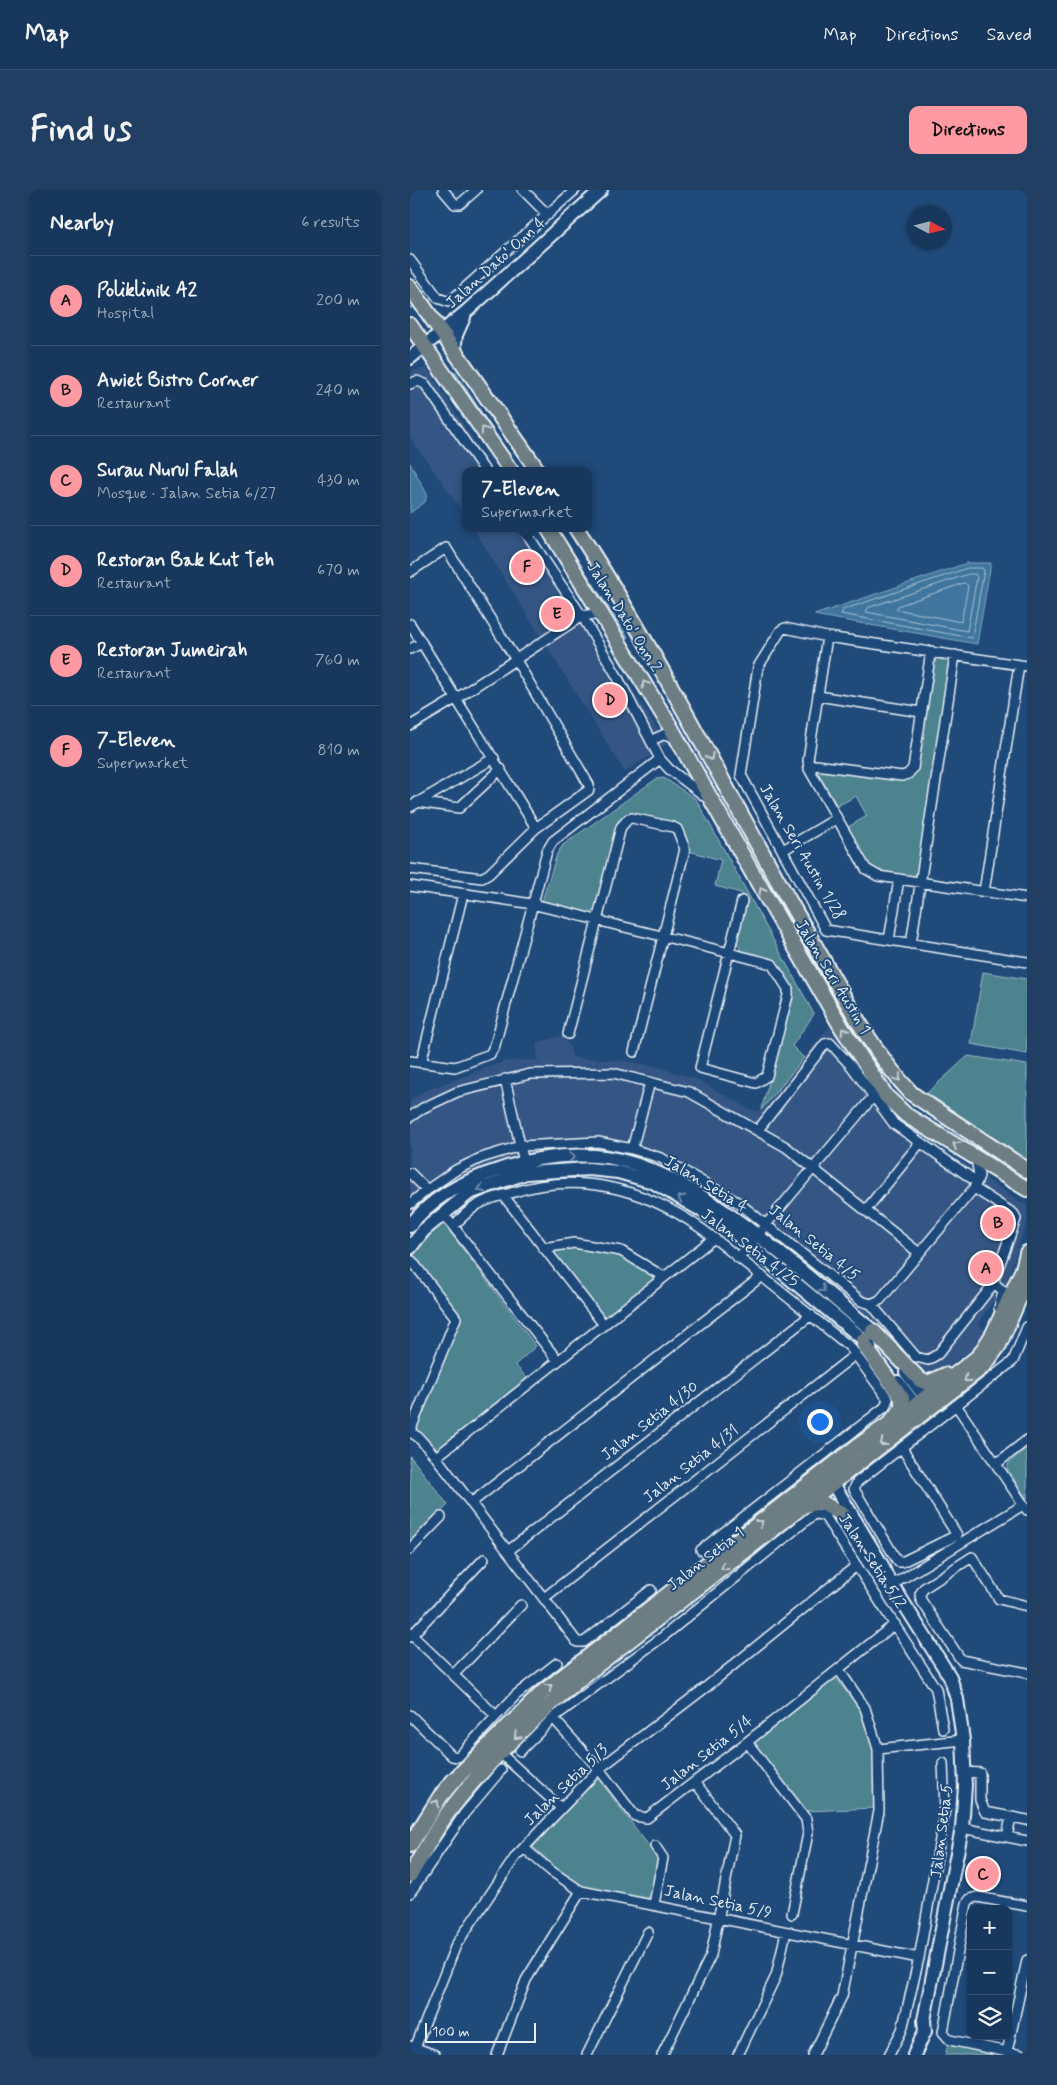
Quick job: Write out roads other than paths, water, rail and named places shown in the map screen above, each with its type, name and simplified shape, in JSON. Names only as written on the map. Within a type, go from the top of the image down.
[{"type":"main road","points":[[410,287],[535,467]]},
{"type":"main road","points":[[410,325],[508,467]]},
{"type":"main road","name":"Jalan Dato' Onn 2","points":[[551,532],[610,625],[670,726]]},
{"type":"main road","name":"Jalan Dato' Onn 2","points":[[579,532],[619,593],[687,714]]},
{"type":"main road","points":[[670,726],[687,714]]},
{"type":"main road","name":"Jalan Seri Austin 1","points":[[687,714],[764,859],[854,1013],[897,1078],[912,1094],[1027,1170]]},
{"type":"main road","name":"Jalan Seri Austin 1","points":[[670,726],[842,1028],[886,1096],[906,1115],[1027,1189]]},
{"type":"main road","name":"Jalan Setia 1","points":[[410,1844],[440,1796],[508,1725],[543,1692],[924,1406],[979,1356],[993,1334],[1023,1269],[1027,1253]]},
{"type":"main road","name":"Jalan Setia 1","points":[[410,1875],[449,1810],[500,1753],[541,1712],[582,1677],[804,1506],[855,1448],[924,1406],[984,1366],[999,1345],[1027,1280]]},
{"type":"main road","points":[[855,1448],[897,1416],[902,1408],[902,1398],[864,1346],[869,1335],[920,1380],[928,1383],[979,1356]]},
{"type":"main road","points":[[804,1506],[821,1502],[843,1515]]},
{"type":"main road","points":[[470,1764],[486,1751],[494,1750],[500,1753],[500,1737],[508,1725]]},
{"type":"main road","points":[[410,1866],[427,1847]]},
{"type":"street","points":[[443,190],[452,202],[460,204],[476,190]]},
{"type":"street","points":[[523,190],[548,215]]},
{"type":"street","points":[[410,260],[438,298],[449,302],[574,190]]},
{"type":"street","name":"Jalan Dato' Onn 4","points":[[410,358],[442,333],[601,190]]},
{"type":"street","points":[[430,315],[440,320],[446,320],[468,310]]},
{"type":"street","points":[[454,350],[457,331],[468,310]]},
{"type":"street","points":[[410,384],[421,381],[482,467]]},
{"type":"street","points":[[527,532],[582,616],[652,740],[660,759],[669,769],[713,802]]},
{"type":"street","points":[[410,572],[446,548],[516,660],[588,790],[536,828],[489,874],[482,878],[410,869]]},
{"type":"street","points":[[410,726],[457,698],[582,616],[588,608],[587,590]]},
{"type":"street","points":[[582,616],[595,614],[610,625]]},
{"type":"street","points":[[410,624],[536,828]]},
{"type":"street","name":"Jalan Seri Austin 1/28","points":[[827,637],[795,630],[781,630],[758,667],[741,776],[826,930],[1027,962]]},
{"type":"street","points":[[984,892],[1023,666],[827,637],[808,760],[809,769],[866,870],[878,876],[921,882],[984,892],[1027,898]]},
{"type":"street","points":[[410,650],[422,642]]},
{"type":"street","points":[[809,769],[816,765],[902,776],[908,774],[912,768],[930,651]]},
{"type":"street","points":[[912,944],[955,655]]},
{"type":"street","points":[[818,696],[921,712]]},
{"type":"street","points":[[652,740],[665,734],[678,739]]},
{"type":"street","points":[[414,804],[494,758]]},
{"type":"street","points":[[410,1061],[455,1067],[490,1054],[495,1045],[546,851],[553,840],[660,759]]},
{"type":"street","points":[[414,804],[459,808],[500,769]]},
{"type":"street","points":[[568,1034],[596,920],[623,823],[632,818],[673,827],[677,829],[685,849],[634,1052]]},
{"type":"street","points":[[783,850],[836,819]]},
{"type":"street","points":[[889,940],[899,879]]},
{"type":"street","points":[[410,886],[532,904],[663,936],[729,953],[772,964],[788,989],[788,995],[767,1076],[756,1083],[700,1068],[729,953],[742,901]]},
{"type":"street","points":[[421,1063],[463,894]]},
{"type":"street","points":[[758,1130],[825,1044],[830,1042],[894,1124],[977,1182]]},
{"type":"street","points":[[410,1117],[423,1108],[457,1092],[530,1074],[613,1073],[689,1092],[786,1147],[920,1253]]},
{"type":"street","points":[[505,1079],[525,1167]]},
{"type":"street","points":[[632,1149],[650,1082]]},
{"type":"street","points":[[738,1258],[872,1098]]},
{"type":"street","name":"Jalan Setia 4/5","points":[[410,1204],[456,1170],[481,1158],[520,1146],[598,1142],[632,1149],[661,1158],[739,1204],[767,1224],[861,1301],[871,1304],[916,1357],[928,1360],[938,1354],[993,1282],[1016,1216],[977,1182]]},
{"type":"street","points":[[865,1211],[920,1143]]},
{"type":"street","points":[[871,1304],[880,1300],[977,1182],[976,1158]]},
{"type":"street","name":"Jalan Setia 4","points":[[411,1254],[424,1230],[469,1193],[525,1167]]},
{"type":"street","name":"Jalan Setia 4","points":[[410,1226],[435,1202],[466,1182],[525,1167],[618,1172],[653,1182],[754,1241],[869,1335],[924,1406]]},
{"type":"street","points":[[410,1173],[427,1190]]},
{"type":"street","name":"Jalan Setia 4/25","points":[[453,1226],[474,1207],[503,1195],[533,1186],[593,1183],[644,1196],[697,1225],[811,1315],[856,1354],[887,1395],[888,1398],[884,1407],[701,1550]]},
{"type":"street","points":[[503,1195],[604,1325]]},
{"type":"street","points":[[443,1213],[558,1360]]},
{"type":"street","points":[[436,1456],[714,1238]]},
{"type":"street","points":[[543,1248],[574,1243],[622,1251],[664,1277]]},
{"type":"street","points":[[411,1254],[455,1315],[456,1320],[410,1432],[418,1437],[436,1456],[577,1642],[581,1643],[651,1590]]},
{"type":"street","points":[[471,1503],[762,1276]]},
{"type":"street","points":[[993,1282],[1001,1288],[1003,1296],[992,1328],[993,1334]]},
{"type":"street","name":"Jalan Setia 4/30","points":[[508,1551],[811,1315]]},
{"type":"street","points":[[902,1448],[957,1535],[906,1562],[898,1562],[854,1489],[857,1482],[1013,1361],[1027,1327]]},
{"type":"street","name":"Jalan Setia 4/31","points":[[544,1598],[856,1354]]},
{"type":"street","points":[[889,1580],[1025,1507],[956,1405]]},
{"type":"street","points":[[996,1464],[1027,1440]]},
{"type":"street","name":"Jalan Setia 5","points":[[827,1480],[843,1515],[878,1568],[889,1580]]},
{"type":"street","name":"Jalan Setia 5","points":[[827,1480],[882,1564],[889,1580],[950,1677],[957,1699],[964,1772],[962,1828],[924,2020],[925,2031],[914,2055]]},
{"type":"street","name":"Jalan Setia 5/2","points":[[520,1751],[553,1718],[664,1635],[814,1514],[824,1515],[936,1689],[943,1729]]},
{"type":"street","points":[[410,1549],[441,1516]]},
{"type":"street","points":[[1027,1606],[999,1599],[972,1556],[924,1588],[920,1594],[921,1600],[960,1660],[1027,1673]]},
{"type":"street","points":[[484,1559],[411,1635],[496,1716]]},
{"type":"street","name":"Jalan Setia 5/3","points":[[413,2047],[456,1945],[524,1848],[599,1769],[705,1688],[856,1566]]},
{"type":"street","points":[[454,1674],[521,1606]]},
{"type":"street","name":"Jalan Setia 5/4","points":[[553,1718],[599,1769],[639,1818],[647,1818],[747,1742],[895,1624]]},
{"type":"street","points":[[410,1715],[452,1756],[458,1757],[516,1695],[557,1663]]},
{"type":"street","points":[[813,2055],[842,1996],[879,1811],[878,1749],[865,1708],[838,1670]]},
{"type":"street","points":[[878,1749],[962,1740]]},
{"type":"street","points":[[747,1742],[806,1818],[808,1833],[792,1914]]},
{"type":"street","points":[[500,1753],[561,1808]]},
{"type":"street","points":[[889,2055],[902,2030],[919,1958],[945,1811],[943,1763]]},
{"type":"street","points":[[410,1893],[464,1814],[501,1770]]},
{"type":"street","points":[[964,1772],[980,1773],[980,1800],[985,1812],[1027,1820]]},
{"type":"street","points":[[662,2055],[711,1955],[735,1835],[695,1782]]},
{"type":"street","points":[[1007,1837],[1011,1817]]},
{"type":"street","points":[[962,1828],[1027,1841]]},
{"type":"street","points":[[654,1904],[663,1858],[655,1846]]},
{"type":"street","name":"Jalan Setia 5/9","points":[[524,1848],[551,1871],[582,1891],[919,1958]]},
{"type":"street","points":[[497,2055],[526,1980],[582,1891]]},
{"type":"street","points":[[1022,2055],[950,2040],[944,2032],[967,1902],[978,1897],[1027,1906]]},
{"type":"street","points":[[587,2055],[648,1932]]},
{"type":"street","points":[[738,2055],[776,1976],[786,1932]]},
{"type":"street","points":[[1007,2052],[1027,1960]]},
{"type":"street","name":"Jalan Setia 5","points":[[906,2055],[918,2026],[924,2020]]},
{"type":"street","points":[[413,2047],[435,2055]]},
{"type":"water","points":[[410,463],[427,494],[425,502],[410,513]]},
{"type":"water","points":[[967,563],[991,563],[977,644],[814,615]]},
{"type":"waterway","points":[[455,373],[511,459]]},
{"type":"waterway","points":[[560,534],[627,637]]},
{"type":"place","name":"7-Eleven","points":[[527,567]]},
{"type":"place","name":"Restoran Jumeirah","points":[[557,614]]},
{"type":"place","name":"Restoran Bak Kut Teh","points":[[610,700]]},
{"type":"place","name":"Awiet Bistro Corner","points":[[998,1223]]},
{"type":"place","name":"Poliklinik A2","points":[[986,1268]]},
{"type":"place","name":"Surau Nurul Falah","points":[[983,1874]]}]
